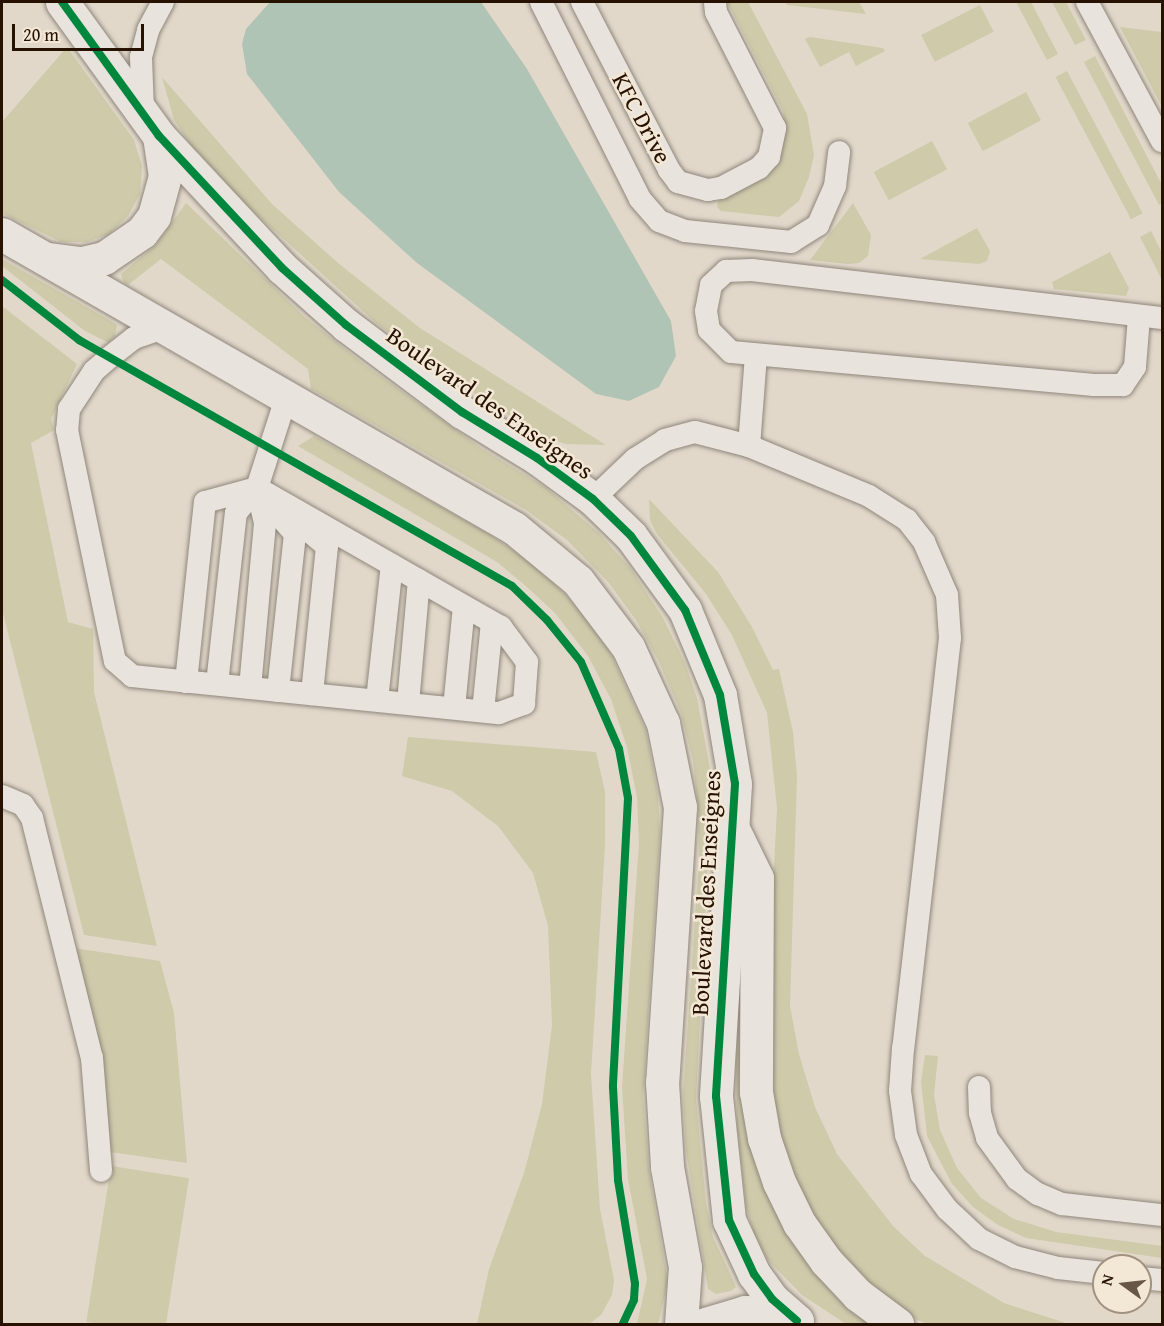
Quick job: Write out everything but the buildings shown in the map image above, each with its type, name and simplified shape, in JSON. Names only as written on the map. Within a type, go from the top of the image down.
[{"type":"street","name":"Boulevard des Enseignes","points":[[62,2],[151,124],[282,268],[346,325],[462,412],[537,458],[593,500],[660,572],[705,651],[730,739],[734,829],[717,1085],[720,1157],[729,1220],[754,1275],[772,1299],[800,1323]]},
{"type":"street","name":"Boulevard des Enseignes","points":[[36,256],[82,263],[104,258],[142,232],[154,216],[165,176],[151,124]]},
{"type":"street","name":"Boulevard des Enseignes","points":[[2,234],[36,256],[514,528],[548,553],[605,612],[647,684],[663,723],[680,807],[662,1082],[667,1167],[685,1267],[681,1324]]},
{"type":"street","points":[[734,829],[757,878],[756,1092],[768,1149],[799,1223],[826,1261],[858,1295],[897,1324]]},
{"type":"street","points":[[705,1324],[745,1312],[771,1313],[800,1323]]},
{"type":"lane","points":[[151,124],[141,57],[148,30],[163,2]]},
{"type":"lane","points":[[541,2],[640,199],[659,221],[685,231],[791,242],[818,225],[835,186],[838,153]]},
{"type":"lane","name":"KFC Drive","points":[[582,2],[669,170],[678,182],[708,190],[722,188],[759,168],[775,141],[772,115],[716,12],[715,2]]},
{"type":"lane","points":[[1087,2],[1162,141]]},
{"type":"lane","points":[[1139,317],[1135,367],[1123,385],[731,352],[709,330],[706,311],[711,285],[726,271],[752,270],[907,286],[1139,317],[1162,318]]},
{"type":"lane","points":[[163,328],[134,338],[94,371],[69,409],[67,430],[115,662],[132,676],[186,682],[278,690],[499,713],[524,704],[527,662],[501,627],[257,488],[205,502],[186,682]]},
{"type":"lane","points":[[748,446],[756,355]]},
{"type":"lane","points":[[217,684],[236,513],[257,488],[286,398]]},
{"type":"lane","points":[[593,500],[635,459],[665,440],[695,432],[748,446],[869,496],[894,510],[924,542],[947,595],[950,638],[900,1091],[906,1135],[921,1174],[947,1209],[979,1239],[1015,1257],[1058,1268],[1092,1272]]},
{"type":"lane","points":[[250,688],[265,523],[257,488]]},
{"type":"lane","points":[[257,488],[295,534],[278,690]]},
{"type":"lane","points":[[257,488],[327,546],[312,694]]},
{"type":"lane","points":[[377,700],[392,565]]},
{"type":"lane","points":[[408,704],[419,580]]},
{"type":"lane","points":[[454,708],[464,606]]},
{"type":"lane","points":[[483,711],[492,622]]},
{"type":"lane","points":[[2,796],[23,805],[32,819],[92,1058],[101,1171]]},
{"type":"lane","points":[[979,1087],[980,1113],[987,1138],[1000,1160],[1031,1189],[1062,1203],[1162,1215]]},
{"type":"shaded area","points":[[270,2],[481,2],[527,69],[671,321],[676,356],[659,387],[629,401],[596,394],[417,263],[339,192],[247,74],[242,44],[246,29]]},
{"type":"shaded area","points":[[727,2],[748,2],[807,114],[814,155],[809,177],[799,201],[779,217],[721,211],[717,207],[718,201],[765,175],[778,160],[785,127],[783,111]]},
{"type":"shaded area","points":[[785,2],[859,2],[866,14],[787,5]]},
{"type":"shaded area","points":[[1016,2],[1031,2],[1058,54],[1047,60]]},
{"type":"shaded area","points":[[1052,2],[1066,2],[1086,40],[1075,45]]},
{"type":"shaded area","points":[[980,5],[994,32],[935,62],[921,35]]},
{"type":"shaded area","points":[[1120,27],[1162,32],[1162,105],[1161,105]]},
{"type":"shaded area","points":[[810,37],[883,48],[885,51],[856,66],[849,52],[820,67],[805,39]]},
{"type":"shaded area","points":[[67,47],[134,140],[142,166],[140,194],[128,216],[109,234],[87,242],[61,242],[2,213],[2,122]]},
{"type":"shaded area","points":[[1095,56],[1162,185],[1162,203],[1159,205],[1084,62]]},
{"type":"shaded area","points":[[1067,71],[1143,213],[1131,219],[1056,77]]},
{"type":"shaded area","points":[[162,77],[272,204],[338,263],[420,328],[606,445],[566,444],[541,436],[440,371],[375,322],[243,202],[191,145],[174,120]]},
{"type":"shaded area","points":[[1026,92],[1041,120],[983,151],[968,123]]},
{"type":"shaded area","points":[[932,141],[947,169],[889,200],[874,172]]},
{"type":"shaded area","points":[[186,203],[306,318],[365,365],[481,448],[545,487],[599,533],[631,569],[663,618],[685,663],[697,698],[712,780],[696,1099],[706,1203],[713,1237],[736,1287],[731,1291],[716,1294],[708,1289],[686,1150],[683,1094],[699,860],[698,809],[693,761],[681,713],[659,662],[636,620],[609,583],[567,540],[526,510],[311,389],[308,369],[161,259],[128,285],[124,283],[121,274],[156,245]]},
{"type":"shaded area","points":[[853,203],[871,235],[868,256],[859,263],[848,264],[810,260]]},
{"type":"shaded area","points":[[977,228],[990,251],[987,261],[979,264],[920,259]]},
{"type":"shaded area","points":[[1151,231],[1162,253],[1162,280],[1140,237]]},
{"type":"shaded area","points":[[1110,252],[1129,288],[1126,296],[1054,289],[1052,282]]},
{"type":"shaded area","points":[[2,259],[117,325],[115,336],[109,343],[85,331],[2,266]]},
{"type":"shaded area","points":[[2,306],[77,364],[51,419],[54,430],[31,443],[68,622],[93,629],[94,692],[157,946],[84,935],[2,609]]},
{"type":"shaded area","points":[[314,436],[484,531],[522,556],[558,587],[587,618],[610,652],[646,731],[658,795],[660,832],[643,1096],[649,1172],[668,1282],[658,1324],[637,1324],[647,1279],[628,1179],[622,1087],[639,842],[637,797],[627,747],[611,699],[588,656],[555,613],[527,587],[497,562],[298,446]]},
{"type":"shaded area","points":[[649,499],[718,572],[752,627],[773,670],[779,669],[793,732],[797,776],[790,1006],[799,1054],[815,1107],[837,1154],[893,1226],[925,1256],[1004,1303],[1069,1324],[928,1324],[909,1317],[853,1271],[811,1214],[788,1166],[774,1111],[772,904],[777,808],[767,713],[732,635],[706,594],[657,534],[650,520]]},
{"type":"shaded area","points":[[408,737],[596,752],[605,792],[605,845],[591,1074],[600,1209],[614,1280],[612,1295],[601,1315],[589,1324],[477,1324],[489,1269],[524,1173],[542,1104],[552,1025],[548,926],[533,873],[498,826],[452,791],[402,776]]},
{"type":"shaded area","points":[[74,948],[160,961],[174,1013],[187,1163],[110,1152]]},
{"type":"shaded area","points":[[740,1043],[744,1094],[874,1324],[846,1324],[802,1295],[767,1259],[754,1233],[746,1206],[737,1130],[736,1054]]},
{"type":"shaded area","points":[[925,1055],[938,1056],[934,1095],[940,1130],[957,1168],[981,1198],[1014,1219],[1056,1232],[1162,1246],[1162,1258],[1152,1257],[1152,1254],[1135,1254],[1026,1238],[998,1225],[973,1207],[952,1184],[927,1136],[921,1082]]},
{"type":"shaded area","points":[[111,1166],[189,1178],[166,1324],[86,1322]]},
{"type":"cycle path","points":[[62,2],[159,136],[282,268],[346,325],[462,412],[537,458],[593,499],[631,536],[685,610],[720,695],[735,784],[716,1096],[729,1220],[754,1274],[772,1299],[797,1321]]},
{"type":"cycle path","points":[[2,280],[79,340],[512,586],[547,620],[581,662],[619,749],[628,798],[613,1087],[618,1180],[635,1284],[634,1300],[623,1324]]}]
